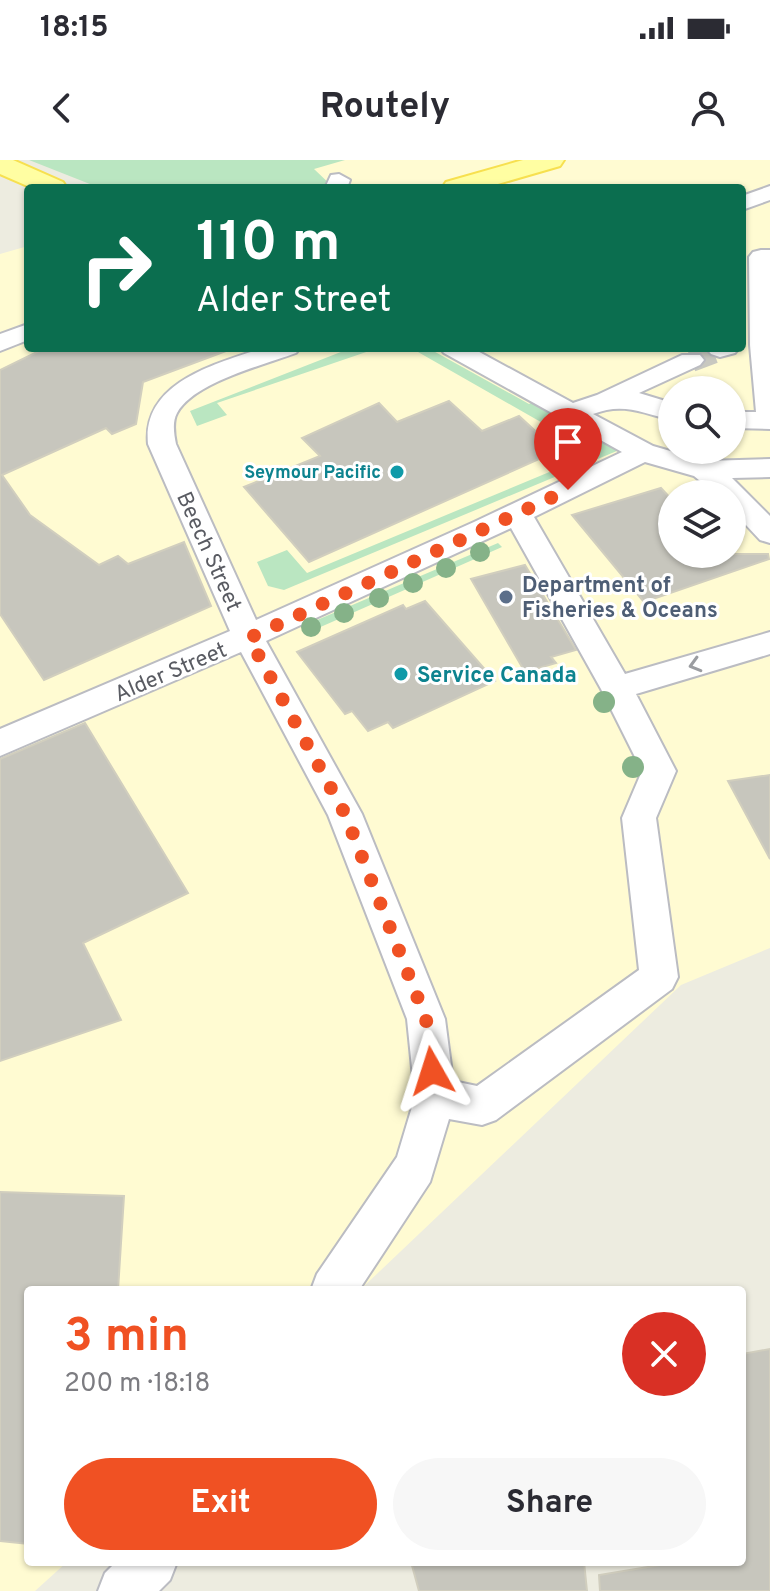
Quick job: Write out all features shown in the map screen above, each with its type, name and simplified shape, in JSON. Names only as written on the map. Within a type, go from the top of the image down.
[{"type":"main road","points":[[469,184],[551,160]]},
{"type":"main road","points":[[0,164],[45,184]]},
{"type":"street","points":[[746,202],[770,193]]},
{"type":"street","points":[[746,419],[770,418],[752,346],[758,255]]},
{"type":"street","points":[[0,343],[24,333]]},
{"type":"street","name":"Beech Street","points":[[277,352],[201,382],[173,398],[161,417],[162,444],[249,638],[345,814],[426,1019],[435,1097],[415,1167],[336,1286]]},
{"type":"street","points":[[460,352],[643,452],[704,470],[770,468]]},
{"type":"street","points":[[570,413],[691,360]]},
{"type":"street","points":[[607,398],[631,397],[658,407]]},
{"type":"street","name":"Alder Street","points":[[0,743],[249,638],[518,515],[643,452]]},
{"type":"street","points":[[704,470],[730,491],[770,533]]},
{"type":"street","points":[[435,1097],[482,1106],[659,977],[639,818],[659,771],[617,688],[518,515]]},
{"type":"street","points":[[617,688],[770,643]]},
{"type":"street","points":[[123,1591],[148,1566]]},
{"type":"shaded area","points":[[301,160],[770,160],[770,948],[681,985],[364,1286],[24,1286],[24,1566],[63,1566],[35,1591],[0,1591],[0,254],[24,247],[24,352],[746,352],[746,184],[225,184]]},
{"type":"green space","points":[[29,160],[345,160],[314,169],[330,184],[90,184]]},
{"type":"green space","points":[[341,352],[366,352],[217,403],[227,415],[197,426],[190,411]]},
{"type":"green space","points":[[418,352],[435,352],[529,404],[536,400],[624,448],[284,590],[268,586],[257,562],[287,550],[307,573],[595,453]]},
{"type":"green space","points":[[498,543],[502,547],[316,629],[310,623]]},
{"type":"building","points":[[37,352],[223,352],[143,382],[136,424],[112,434],[106,428],[2,475],[30,515],[99,565],[118,556],[128,564],[184,542],[211,606],[44,680],[0,614],[0,370]]},
{"type":"building","name":"Seymour Pacific","points":[[449,401],[482,431],[519,416],[557,451],[309,562],[244,487],[320,456],[302,438],[379,403],[397,422]]},
{"type":"building","points":[[658,489],[658,568],[743,568],[644,602],[572,515]]},
{"type":"building","points":[[746,554],[768,554],[769,559],[746,567]]},
{"type":"building","points":[[525,565],[576,650],[551,657],[556,663],[525,672],[471,579]]},
{"type":"building","name":"Service Canada","points":[[425,601],[495,681],[393,728],[388,722],[368,731],[352,711],[345,714],[297,652],[403,605],[406,609]]},
{"type":"building","points":[[85,723],[188,893],[83,943],[121,1020],[0,1061],[0,759]]},
{"type":"building","points":[[770,775],[770,859],[728,781]]},
{"type":"building","points":[[0,1192],[124,1196],[118,1286],[24,1286],[24,1544],[0,1541]]},
{"type":"building","points":[[770,1349],[770,1591],[600,1591],[599,1575],[654,1566],[746,1566],[746,1353]]},
{"type":"building","points":[[412,1566],[584,1566],[587,1591],[419,1591]]},
{"type":"tunnel","points":[[691,360],[712,352]]},
{"type":"place","name":"Seymour Pacific","points":[[397,472]]},
{"type":"place","name":"Department of Fisheries & Oceans","points":[[506,597]]},
{"type":"place","name":"Service Canada","points":[[401,674]]},
{"type":"route","points":[[432,1071],[426,1019],[345,814],[249,638],[568,490]]}]
